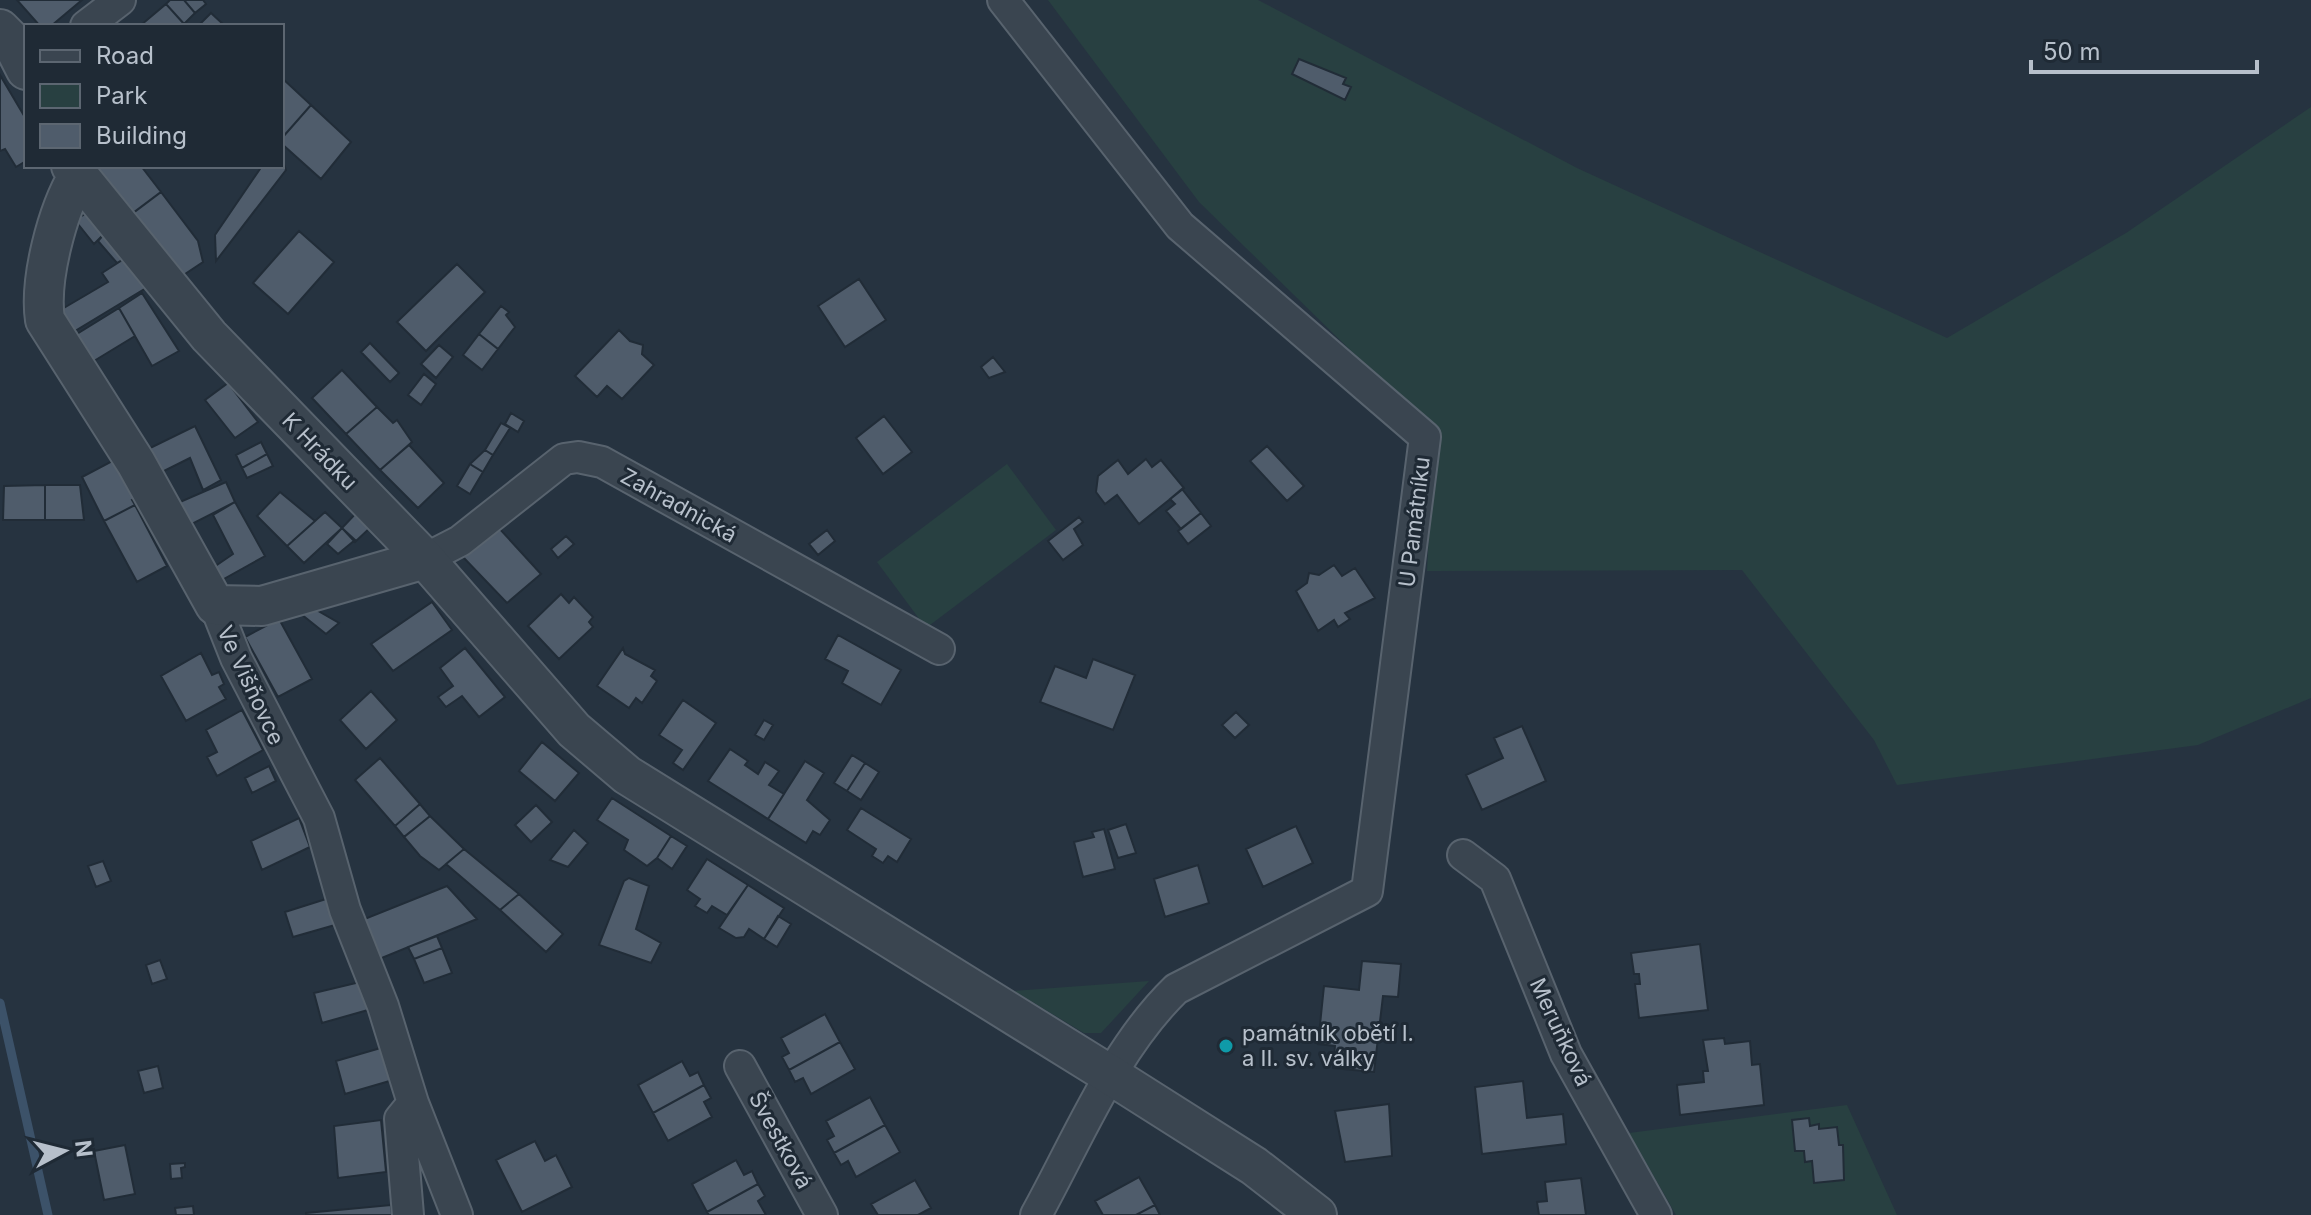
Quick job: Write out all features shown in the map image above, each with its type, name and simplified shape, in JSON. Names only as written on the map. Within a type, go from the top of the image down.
[{"type":"street","points":[[89,24],[120,0]]},
{"type":"street","name":"U Památníku","points":[[1003,0],[1180,226],[1425,437],[1367,891],[1176,989],[1154,1011],[1112,1076]]},
{"type":"street","points":[[0,29],[10,39],[24,66]]},
{"type":"street","name":"K Hrádku","points":[[75,171],[209,336],[425,559],[574,730],[627,775],[1254,1166],[1317,1215]]},
{"type":"street","name":"Ve Višňovce","points":[[75,171],[63,201],[42,301],[45,320],[136,463],[215,605],[242,672],[319,818],[345,910],[383,1006],[413,1103],[457,1215]]},
{"type":"street","name":"Zahradnická","points":[[425,559],[460,541],[564,459],[578,457],[602,462],[939,649]]},
{"type":"street","points":[[215,605],[262,606],[425,559]]},
{"type":"street","name":"Meruňková","points":[[1463,855],[1495,879],[1566,1054],[1656,1215]]},
{"type":"street","name":"Švestková","points":[[740,1066],[822,1215]]},
{"type":"street","points":[[1036,1215],[1112,1076]]},
{"type":"street","points":[[408,1215],[400,1119],[413,1103]]},
{"type":"green space","points":[[1048,0],[1258,0],[1577,168],[1947,338],[2126,233],[2311,107],[2311,698],[2198,745],[1897,785],[1874,740],[1742,570],[1427,571],[1434,432],[1199,202]]},
{"type":"green space","points":[[1007,464],[1056,530],[926,628],[877,562]]},
{"type":"green space","points":[[1149,981],[1101,1033],[1084,1033],[1014,991]]},
{"type":"green space","points":[[1847,1105],[1897,1215],[1676,1215],[1629,1133]]},
{"type":"building","points":[[17,0],[82,0],[53,24],[38,24]]},
{"type":"building","points":[[170,0],[184,0],[195,13],[184,24],[166,4]]},
{"type":"building","points":[[184,0],[203,0],[206,4],[195,13]]},
{"type":"building","points":[[166,4],[184,24],[142,24]]},
{"type":"building","points":[[211,13],[223,24],[200,24]]},
{"type":"building","points":[[1299,59],[1346,78],[1343,84],[1351,87],[1345,100],[1292,74]]},
{"type":"building","points":[[0,75],[24,116],[24,162],[16,167],[5,149],[0,151]]},
{"type":"building","points":[[284,80],[311,105],[284,136]]},
{"type":"building","points":[[311,105],[351,142],[321,179],[284,146],[284,136]]},
{"type":"building","points":[[284,164],[286,170],[216,261],[215,235],[261,168],[284,168]]},
{"type":"building","points":[[93,168],[143,168],[161,192],[129,216]]},
{"type":"building","points":[[161,192],[198,241],[203,262],[182,276],[129,216]]},
{"type":"building","points":[[88,213],[105,233],[94,244],[74,219]]},
{"type":"building","points":[[299,231],[334,262],[288,314],[253,283]]},
{"type":"building","points":[[105,233],[127,257],[117,263],[98,241]]},
{"type":"building","points":[[127,257],[151,285],[70,334],[57,312],[108,282],[102,273]]},
{"type":"building","points":[[457,264],[485,292],[426,351],[397,322]]},
{"type":"building","points":[[859,279],[886,320],[845,347],[818,306]]},
{"type":"building","points":[[142,293],[179,351],[152,366],[119,308]]},
{"type":"building","points":[[501,306],[509,312],[506,315],[515,327],[498,349],[479,334]]},
{"type":"building","points":[[119,308],[135,336],[89,364],[72,337]]},
{"type":"building","points":[[619,330],[630,341],[643,345],[642,354],[654,365],[622,399],[607,386],[597,397],[575,376]]},
{"type":"building","points":[[479,334],[498,349],[482,370],[463,355]]},
{"type":"building","points":[[370,343],[399,373],[390,382],[361,352]]},
{"type":"building","points":[[439,345],[453,357],[436,378],[421,364]]},
{"type":"building","points":[[993,357],[1005,372],[989,378],[981,367]]},
{"type":"building","points":[[342,370],[377,407],[346,434],[312,398]]},
{"type":"building","points":[[424,374],[436,384],[421,405],[408,395]]},
{"type":"building","points":[[228,383],[258,422],[235,438],[205,400]]},
{"type":"building","points":[[377,407],[393,423],[397,420],[412,442],[380,470],[346,434]]},
{"type":"building","points":[[511,413],[524,421],[518,432],[505,424]]},
{"type":"building","points":[[884,416],[912,452],[883,474],[856,438]]},
{"type":"building","points":[[501,423],[510,428],[493,455],[485,450]]},
{"type":"building","points":[[195,426],[221,480],[203,490],[190,458],[158,474],[146,450]]},
{"type":"building","points":[[261,442],[267,454],[242,468],[236,455]]},
{"type":"building","points":[[409,445],[444,483],[418,508],[380,470]]},
{"type":"building","points":[[1267,446],[1304,486],[1287,501],[1250,461]]},
{"type":"building","points":[[485,450],[493,455],[483,472],[470,464]]},
{"type":"building","points":[[267,454],[273,466],[247,478],[242,468]]},
{"type":"building","points":[[116,459],[136,498],[132,500],[135,505],[104,521],[82,477]]},
{"type":"building","points":[[1146,459],[1152,467],[1161,460],[1184,488],[1139,524],[1117,495],[1105,504],[1096,492],[1098,476],[1118,460],[1128,474]]},
{"type":"building","points":[[470,464],[483,472],[470,494],[457,486]]},
{"type":"building","points":[[226,482],[235,502],[184,528],[173,505]]},
{"type":"building","points":[[45,485],[45,520],[3,520],[4,486]]},
{"type":"building","points":[[45,485],[80,485],[84,520],[45,520]]},
{"type":"building","points":[[1182,489],[1201,513],[1181,529],[1166,511],[1175,504],[1170,499]]},
{"type":"building","points":[[280,492],[315,521],[287,546],[257,516]]},
{"type":"building","points":[[235,502],[265,556],[222,580],[214,567],[233,554],[213,515]]},
{"type":"building","points":[[135,505],[167,566],[137,582],[104,521]]},
{"type":"building","points":[[358,511],[372,526],[355,542],[342,528]]},
{"type":"building","points":[[325,512],[342,528],[304,563],[287,546]]},
{"type":"building","points":[[1201,513],[1211,526],[1188,544],[1178,531]]},
{"type":"building","points":[[1079,517],[1083,522],[1074,529],[1083,545],[1063,560],[1048,541]]},
{"type":"building","points":[[498,527],[541,574],[507,603],[463,557]]},
{"type":"building","points":[[342,528],[355,540],[338,554],[327,544]]},
{"type":"building","points":[[827,530],[835,541],[818,555],[809,544]]},
{"type":"building","points":[[566,536],[574,544],[558,558],[551,549]]},
{"type":"building","points":[[1334,565],[1342,576],[1355,568],[1375,598],[1345,613],[1350,619],[1338,627],[1334,620],[1318,631],[1296,591],[1307,583],[1309,573],[1319,575]]},
{"type":"building","points":[[561,594],[569,603],[574,597],[593,617],[589,622],[593,627],[559,659],[528,626]]},
{"type":"building","points":[[432,602],[452,630],[393,671],[371,644]]},
{"type":"building","points":[[306,604],[339,623],[326,634],[296,610]]},
{"type":"building","points":[[279,619],[312,679],[278,697],[245,637]]},
{"type":"building","points":[[838,635],[901,670],[881,705],[842,683],[848,671],[825,659]]},
{"type":"building","points":[[465,648],[505,697],[479,717],[462,696],[446,707],[438,697],[453,686],[440,668]]},
{"type":"building","points":[[623,648],[625,654],[655,670],[651,676],[657,681],[642,703],[636,698],[629,708],[597,686]]},
{"type":"building","points":[[201,653],[212,675],[219,672],[224,684],[219,687],[226,699],[186,721],[161,676]]},
{"type":"building","points":[[1093,659],[1135,675],[1113,730],[1040,702],[1055,666],[1086,678]]},
{"type":"building","points":[[371,691],[397,720],[366,749],[340,720]]},
{"type":"building","points":[[683,700],[716,723],[683,770],[673,763],[682,750],[659,735]]},
{"type":"building","points":[[242,710],[263,750],[217,776],[207,757],[217,752],[206,730]]},
{"type":"building","points":[[1236,712],[1249,725],[1235,738],[1222,725]]},
{"type":"building","points":[[764,720],[773,725],[764,740],[755,735]]},
{"type":"building","points":[[1522,726],[1546,781],[1482,810],[1466,775],[1503,758],[1494,738]]},
{"type":"building","points":[[542,742],[579,773],[555,801],[519,771]]},
{"type":"building","points":[[730,749],[748,761],[745,765],[758,774],[765,762],[779,771],[769,785],[784,794],[768,819],[708,781]]},
{"type":"building","points":[[852,755],[865,763],[847,791],[834,783]]},
{"type":"building","points":[[380,758],[420,804],[395,826],[355,780]]},
{"type":"building","points":[[805,761],[824,773],[807,800],[830,820],[820,835],[813,831],[806,843],[768,819]]},
{"type":"building","points":[[865,763],[879,772],[861,800],[847,791]]},
{"type":"building","points":[[269,766],[276,781],[252,793],[245,778]]},
{"type":"building","points":[[612,798],[671,836],[657,858],[647,866],[624,850],[628,840],[597,820]]},
{"type":"building","points":[[420,804],[430,816],[404,837],[395,826]]},
{"type":"building","points":[[536,805],[552,822],[531,842],[515,825]]},
{"type":"building","points":[[861,808],[911,839],[897,862],[888,856],[883,863],[872,856],[876,849],[847,830]]},
{"type":"building","points":[[430,816],[464,849],[439,870],[420,856],[404,837]]},
{"type":"building","points":[[299,818],[310,847],[262,870],[251,841]]},
{"type":"building","points":[[1126,824],[1136,853],[1118,858],[1108,830]]},
{"type":"building","points":[[1296,826],[1313,863],[1263,887],[1246,849]]},
{"type":"building","points":[[1104,829],[1115,869],[1083,877],[1074,842],[1094,837],[1092,832]]},
{"type":"building","points":[[574,830],[588,843],[568,867],[550,860]]},
{"type":"building","points":[[671,836],[687,846],[672,869],[657,858]]},
{"type":"building","points":[[464,849],[519,894],[500,910],[446,864]]},
{"type":"building","points":[[707,859],[748,885],[727,915],[712,906],[707,913],[695,906],[700,899],[687,890]]},
{"type":"building","points":[[103,861],[111,881],[96,887],[88,866]]},
{"type":"building","points":[[1198,865],[1209,903],[1165,917],[1154,879]]},
{"type":"building","points":[[629,878],[649,886],[636,929],[661,943],[651,963],[599,945],[624,881]]},
{"type":"building","points":[[748,885],[784,908],[764,939],[749,929],[744,937],[736,938],[719,928]]},
{"type":"building","points":[[447,886],[477,919],[372,962],[357,922]]},
{"type":"building","points":[[519,894],[563,934],[546,952],[500,910]]},
{"type":"building","points":[[326,899],[335,925],[293,937],[285,912]]},
{"type":"building","points":[[778,916],[791,924],[777,947],[764,939]]},
{"type":"building","points":[[437,936],[442,948],[414,959],[408,947]]},
{"type":"building","points":[[1700,944],[1708,1010],[1639,1018],[1635,984],[1640,984],[1639,974],[1634,974],[1631,953]]},
{"type":"building","points":[[442,948],[452,973],[424,983],[414,959]]},
{"type":"building","points":[[160,960],[167,979],[152,984],[146,965]]},
{"type":"building","points":[[1362,961],[1401,964],[1398,997],[1383,996],[1374,1072],[1333,1068],[1335,1046],[1318,1044],[1324,986],[1359,990]]},
{"type":"building","points":[[360,982],[368,1010],[322,1023],[314,993]]},
{"type":"building","points":[[825,1014],[840,1042],[789,1070],[782,1057],[789,1053],[781,1038]]},
{"type":"building","points":[[1724,1038],[1725,1044],[1750,1041],[1752,1065],[1760,1064],[1764,1105],[1680,1115],[1677,1085],[1704,1082],[1703,1071],[1708,1071],[1703,1040]]},
{"type":"building","points":[[840,1042],[855,1069],[811,1094],[803,1078],[795,1082],[789,1070]]},
{"type":"building","points":[[384,1047],[393,1080],[345,1094],[336,1061]]},
{"type":"building","points":[[682,1061],[690,1076],[698,1072],[704,1085],[653,1113],[638,1085]]},
{"type":"building","points":[[158,1066],[163,1088],[144,1093],[138,1071]]},
{"type":"building","points":[[1523,1081],[1527,1118],[1563,1114],[1566,1144],[1482,1154],[1475,1087]]},
{"type":"building","points":[[704,1085],[711,1098],[704,1102],[712,1117],[668,1141],[653,1113]]},
{"type":"building","points":[[870,1097],[885,1125],[834,1153],[827,1140],[834,1136],[826,1121]]},
{"type":"building","points":[[1389,1104],[1392,1156],[1345,1162],[1335,1111]]},
{"type":"building","points":[[1809,1118],[1810,1126],[1819,1124],[1819,1129],[1837,1127],[1839,1145],[1843,1145],[1844,1180],[1814,1183],[1812,1161],[1805,1162],[1804,1151],[1795,1151],[1792,1120]]},
{"type":"building","points":[[381,1120],[386,1172],[338,1178],[334,1126]]},
{"type":"building","points":[[885,1125],[900,1152],[856,1177],[848,1161],[841,1165],[834,1153]]},
{"type":"building","points":[[535,1141],[545,1161],[556,1155],[572,1187],[522,1212],[496,1160]]},
{"type":"building","points":[[125,1145],[135,1194],[104,1200],[94,1151]]},
{"type":"building","points":[[736,1160],[744,1175],[752,1171],[758,1184],[707,1212],[692,1184]]},
{"type":"building","points":[[185,1163],[185,1167],[181,1168],[182,1178],[171,1179],[170,1164]]},
{"type":"building","points":[[1139,1177],[1155,1205],[1136,1215],[1103,1215],[1095,1201]]},
{"type":"building","points":[[1581,1178],[1586,1215],[1539,1215],[1537,1202],[1547,1201],[1545,1182]]},
{"type":"building","points":[[915,1180],[931,1208],[918,1215],[878,1215],[871,1204]]},
{"type":"building","points":[[758,1184],[765,1196],[758,1201],[766,1215],[709,1215],[707,1212]]},
{"type":"building","points":[[391,1205],[392,1215],[306,1215],[306,1213]]},
{"type":"building","points":[[1155,1205],[1160,1215],[1136,1215]]},
{"type":"building","points":[[193,1206],[194,1215],[176,1215],[175,1208]]},
{"type":"waterway","points":[[0,1003],[48,1215]]},
{"type":"place","name":"památník obětí I. a II. sv. války","points":[[1226,1046]]}]
